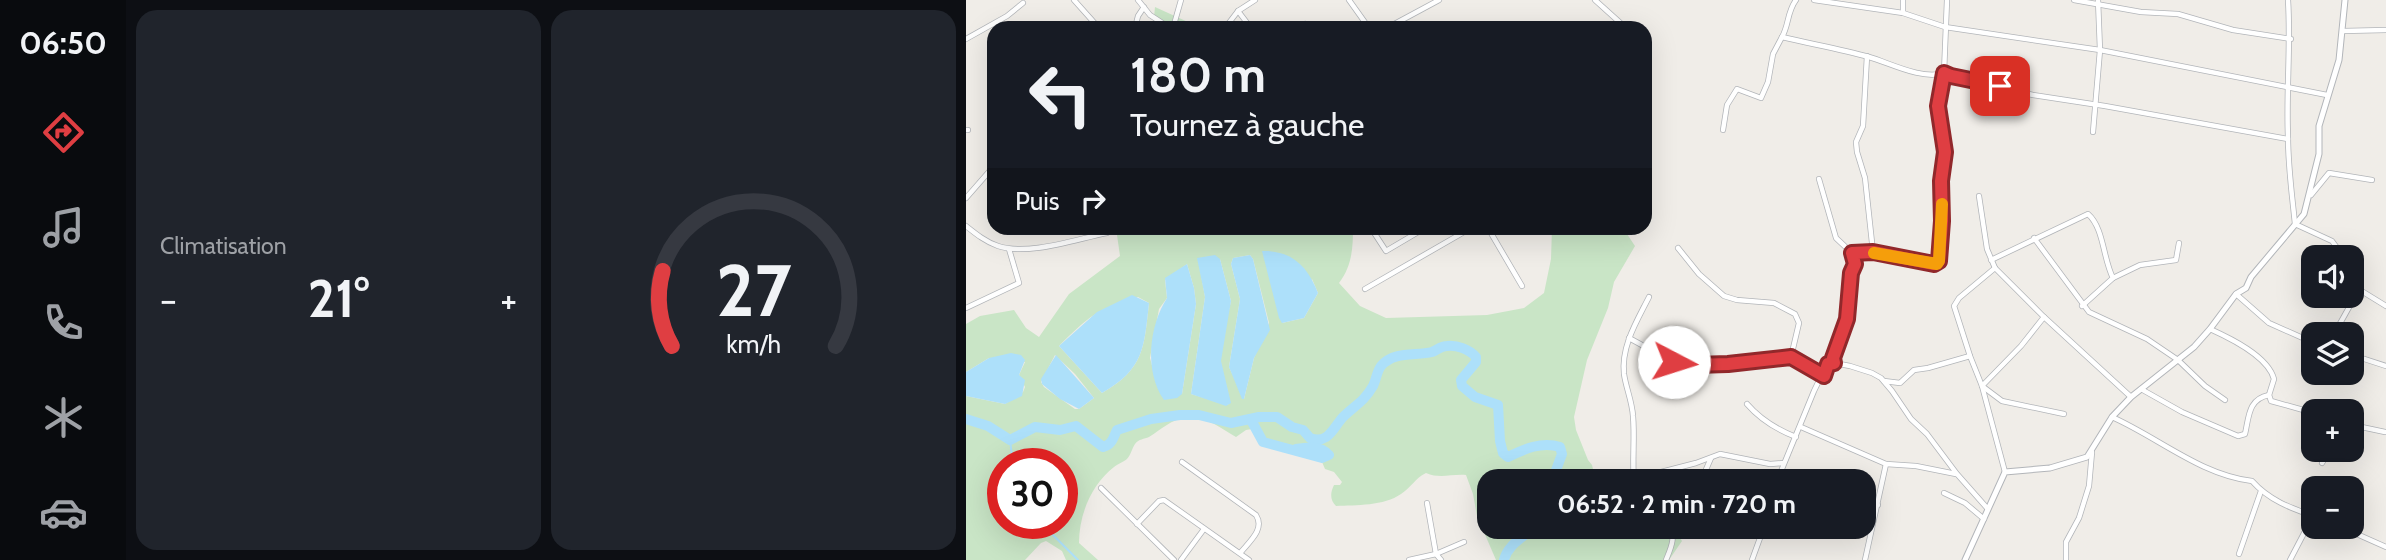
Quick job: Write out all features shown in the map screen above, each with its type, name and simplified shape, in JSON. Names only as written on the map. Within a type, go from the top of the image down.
[{"type":"street","points":[[1074,0],[1093,21]]},
{"type":"street","points":[[1138,0],[1150,15],[1160,21]]},
{"type":"street","points":[[1174,21],[1181,0]]},
{"type":"street","points":[[1230,21],[1238,11],[1255,0]]},
{"type":"street","points":[[1349,0],[1364,21]]},
{"type":"street","points":[[1400,21],[1439,0]]},
{"type":"street","points":[[1595,0],[1618,21]]},
{"type":"street","points":[[1723,130],[1727,105],[1737,89],[1761,98],[1766,92],[1773,54],[1787,30],[1790,8],[1796,0]]},
{"type":"street","points":[[1814,0],[1903,13],[1945,27],[2100,50],[2327,95]]},
{"type":"street","points":[[1903,0],[1903,13]]},
{"type":"street","points":[[1852,253],[1873,252],[1934,264],[1939,261],[1941,181],[1945,152],[1938,106],[1944,73],[1947,0]]},
{"type":"street","points":[[2074,0],[2098,2],[2141,12],[2178,14],[2233,30],[2291,38]]},
{"type":"street","points":[[2288,0],[2291,38],[2287,86],[2288,139],[2295,224]]},
{"type":"street","points":[[2311,195],[2309,187],[2319,154],[2319,126],[2339,60],[2345,0]]},
{"type":"street","points":[[2093,132],[2100,50],[2098,2]]},
{"type":"street","points":[[998,21],[1023,3]]},
{"type":"street","points":[[1137,21],[1144,7]]},
{"type":"street","points":[[1238,11],[1246,21]]},
{"type":"street","points":[[966,38],[987,27]]},
{"type":"street","points":[[2343,31],[2386,30]]},
{"type":"street","points":[[1782,37],[1867,56],[1919,72],[1937,75],[1944,73],[2033,95],[2288,139]]},
{"type":"street","points":[[1867,56],[1863,125],[1856,142],[1865,178],[1873,252]]},
{"type":"street","points":[[2005,472],[2050,468],[2087,457],[2112,417],[2131,397],[2178,360],[2210,329],[2236,294],[2246,288],[2252,276],[2304,214],[2311,195],[2329,173],[2372,180]]},
{"type":"street","points":[[966,198],[987,174]]},
{"type":"street","points":[[1819,179],[1836,238],[1852,253],[1855,264],[1851,273],[1847,319],[1833,358],[1834,363]]},
{"type":"street","points":[[1979,196],[1985,241],[1995,268],[2131,397]]},
{"type":"street","points":[[1991,260],[2088,214],[2098,231],[2113,278]]},
{"type":"street","points":[[2295,224],[2332,240],[2336,245]]},
{"type":"street","points":[[966,226],[985,241],[1009,249],[1028,249],[1096,235]]},
{"type":"street","points":[[1376,235],[1386,251],[1413,235]]},
{"type":"street","points":[[1365,289],[1459,235]]},
{"type":"street","points":[[1492,235],[1522,286]]},
{"type":"street","points":[[2034,238],[2089,312],[2147,339],[2178,360],[2205,386],[2225,400]]},
{"type":"street","points":[[2082,306],[2113,278],[2140,265],[2176,260],[2179,243]]},
{"type":"street","points":[[1678,248],[1699,274],[1724,296],[1737,300],[1774,303],[1795,314],[1799,323],[1791,357]]},
{"type":"street","points":[[966,308],[1019,283],[1009,249]]},
{"type":"street","points":[[1965,560],[2005,472],[1982,386],[1954,306],[1959,298],[1995,268]]},
{"type":"street","points":[[2364,292],[2386,306]]},
{"type":"street","points":[[2236,294],[2269,323],[2301,337]]},
{"type":"street","points":[[1634,469],[1633,417],[1624,373],[1629,338],[1649,297]]},
{"type":"street","points":[[1982,386],[2021,346],[2044,317]]},
{"type":"street","points":[[2210,329],[2245,347],[2263,362],[2274,375],[2269,395],[2271,401],[2301,410]]},
{"type":"street","points":[[1629,338],[1665,359],[1695,365],[1791,357],[1824,376]]},
{"type":"street","points":[[1883,381],[1900,383],[1914,370],[1970,356]]},
{"type":"street","points":[[2364,359],[2386,366]]},
{"type":"street","points":[[1782,469],[1814,391],[1828,364],[1834,363],[1872,373],[1883,381],[1910,419],[1927,434],[1987,508]]},
{"type":"street","points":[[1982,386],[2003,401],[2064,414]]},
{"type":"street","points":[[2141,389],[2182,412],[2238,436],[2245,434],[2255,401],[2269,395]]},
{"type":"street","points":[[1748,404],[1756,414],[1796,437]]},
{"type":"street","points":[[2112,417],[2211,470],[2234,479],[2252,481],[2261,491],[2283,505],[2301,512]]},
{"type":"street","points":[[1801,426],[1886,464],[1916,466],[1957,474]]},
{"type":"street","points":[[2364,428],[2385,432]]},
{"type":"street","points":[[2066,560],[2066,542],[2079,518],[2089,486],[2092,452]]},
{"type":"street","points":[[1671,469],[1720,454],[1770,464],[1784,463]]},
{"type":"street","points":[[1706,469],[1712,457]]},
{"type":"street","points":[[1182,462],[1256,514],[1259,529],[1241,552]]},
{"type":"street","points":[[1865,560],[1886,464]]},
{"type":"street","points":[[1101,488],[1174,560]]},
{"type":"street","points":[[2239,554],[2261,491]]},
{"type":"street","points":[[1944,492],[1965,503],[1984,519]]},
{"type":"street","points":[[1137,524],[1162,499],[1249,560]]},
{"type":"street","points":[[1427,503],[1436,554],[1441,560]]},
{"type":"street","points":[[1181,560],[1204,529]]},
{"type":"street","points":[[2364,537],[2386,547]]},
{"type":"street","points":[[1666,560],[1671,539]]},
{"type":"street","points":[[1752,560],[1760,539]]},
{"type":"street","points":[[2290,560],[2301,539]]},
{"type":"street","points":[[1409,560],[1436,554],[1464,542]]},
{"type":"green space","points":[[1155,7],[1186,21],[1154,21]]},
{"type":"green space","points":[[1117,235],[1353,235],[1351,257],[1339,283],[1360,306],[1386,318],[1487,315],[1524,308],[1544,293],[1551,259],[1552,235],[1628,235],[1635,246],[1614,282],[1608,308],[1587,360],[1574,417],[1576,430],[1593,469],[1477,469],[1477,516],[1466,475],[1441,476],[1426,473],[1401,494],[1386,501],[1336,506],[1332,491],[1334,485],[1340,485],[1342,482],[1334,472],[1325,469],[1322,462],[1306,455],[1264,446],[1252,429],[1236,437],[1207,421],[1187,418],[1171,422],[1137,442],[1130,456],[1106,474],[1093,492],[1084,511],[1079,543],[1098,560],[1066,560],[1062,551],[1046,541],[1025,560],[966,560],[966,396],[1005,404],[1023,392],[1025,387],[1019,375],[1025,362],[989,358],[966,372],[966,324],[980,316],[1014,310],[1026,328],[1039,337],[1069,294],[1120,256]],"holes":[[[1250,255],[1269,323],[1254,358],[1244,399],[1229,367],[1240,299],[1231,264],[1233,258]],[[1198,258],[1220,259],[1231,301],[1221,354],[1228,405],[1191,394],[1205,297]],[[1187,264],[1196,304],[1182,394],[1153,369],[1150,358],[1159,309],[1167,298],[1165,280]],[[1312,279],[1318,293],[1304,318],[1282,323]],[[1138,297],[1149,303],[1143,345],[1134,366],[1116,384],[1102,393],[1059,346],[1086,321],[1113,305]],[[1055,355],[1094,398],[1079,409],[1075,409],[1044,387],[1041,382]]]},
{"type":"green space","points":[[1487,539],[1682,541],[1669,560],[1496,560]]},
{"type":"water","points":[[1262,251],[1273,251],[1290,257],[1309,275],[1318,293],[1304,318],[1282,323]]},
{"type":"water","points":[[1215,255],[1220,259],[1231,301],[1221,361],[1231,403],[1226,406],[1191,394],[1205,297],[1197,258]]},
{"type":"water","points":[[1250,255],[1270,330],[1254,358],[1242,399],[1229,367],[1240,299],[1231,264],[1233,258]]},
{"type":"water","points":[[1187,264],[1196,304],[1182,394],[1177,398],[1164,400],[1151,362],[1153,335],[1167,298],[1165,278]]},
{"type":"water","points":[[1132,295],[1149,303],[1143,345],[1134,366],[1116,384],[1102,393],[1059,346],[1097,312]]},
{"type":"water","points":[[1011,353],[1021,355],[1025,360],[1019,375],[1025,380],[1022,396],[1005,404],[966,396],[966,372],[989,358]]},
{"type":"water","points":[[1056,355],[1094,398],[1079,409],[1060,399],[1042,384],[1041,379]]},
{"type":"waterway","points":[[966,419],[988,426],[1010,440],[1035,427],[1060,430],[1076,426],[1103,447],[1110,443],[1117,430],[1151,419],[1199,415],[1231,423],[1259,417],[1277,417],[1316,440],[1326,437],[1366,396],[1386,361],[1398,356],[1455,346],[1476,357],[1476,362],[1461,380],[1462,386],[1475,397],[1498,405],[1503,453],[1508,457],[1540,445],[1560,447],[1562,454],[1556,469]]},
{"type":"waterway","points":[[1251,420],[1263,442],[1322,458],[1329,455],[1318,448],[1296,449]]},
{"type":"waterway","points":[[1010,440],[1011,448]]},
{"type":"waterway","points":[[1057,539],[1078,560]]},
{"type":"waterway","points":[[1504,560],[1512,545],[1519,539]]},
{"type":"slow traffic","points":[[1874,253],[1937,264],[1942,204]]},
{"type":"route","points":[[1674,362],[1695,365],[1728,364],[1791,357],[1824,376],[1828,364],[1834,363],[1833,358],[1847,319],[1851,273],[1855,264],[1852,253],[1873,252],[1934,264],[1939,261],[1941,181],[1945,152],[1938,106],[1944,73],[2000,86]]}]
